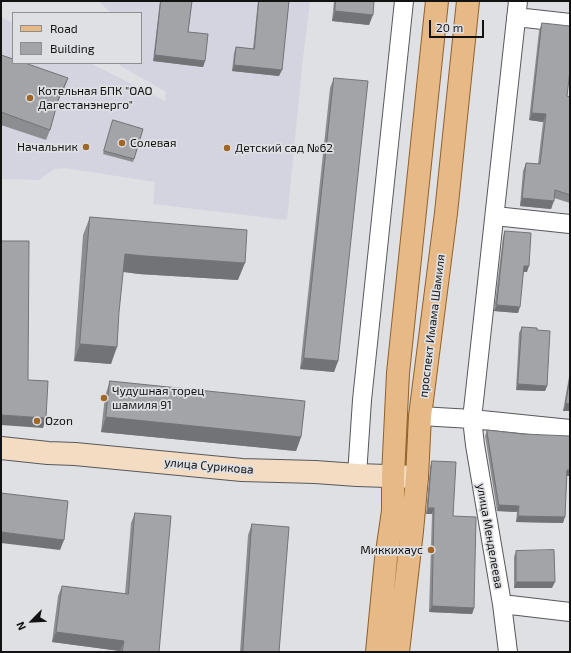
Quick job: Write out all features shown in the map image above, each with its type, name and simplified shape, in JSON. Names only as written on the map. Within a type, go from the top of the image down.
[{"type":"main road","points":[[378,652],[386,559],[393,511],[393,476],[398,373],[437,1]]},
{"type":"main road","name":"проспект Имама Шамиля","points":[[398,652],[417,477],[420,416],[446,213],[468,1]]},
{"type":"main road","points":[[396,412],[420,416]]},
{"type":"main road","name":"улица Сурикова","points":[[1,448],[242,470],[417,477]]},
{"type":"street","points":[[357,475],[362,400],[404,1]]},
{"type":"street","points":[[517,9],[570,23]]},
{"type":"street","name":"улица Менделеева","points":[[508,652],[502,604],[472,420],[517,9]]},
{"type":"street","points":[[495,216],[570,224]]},
{"type":"street","points":[[420,416],[570,429]]},
{"type":"street","points":[[502,604],[570,612]]},
{"type":"shaded area","name":"Детский сад №62","points":[[98,1],[310,1],[287,220],[153,204],[155,182],[65,168],[54,169],[39,180],[1,179],[1,17],[12,22],[12,64],[92,64],[165,101],[166,92],[119,65],[142,64],[142,12],[110,12]]},
{"type":"building","points":[[161,1],[192,1],[188,32],[208,34],[205,61],[155,55]]},
{"type":"building","points":[[259,1],[289,1],[282,70],[234,65],[236,47],[254,49]]},
{"type":"building","points":[[336,1],[374,1],[373,15],[335,11]]},
{"type":"building","points":[[542,23],[570,26],[570,70],[567,96],[570,97],[570,195],[555,190],[554,201],[522,198],[526,163],[540,164],[546,114],[532,113]]},
{"type":"building","name":"Котельная БПК \"ОАО Дагестанэнерго\"","points":[[1,55],[12,59],[12,64],[28,64],[68,78],[59,97],[50,130],[1,112]]},
{"type":"building","points":[[334,78],[368,81],[338,361],[304,358]]},
{"type":"building","name":"Солевая","points":[[113,120],[143,129],[134,159],[104,151]]},
{"type":"building","points":[[90,217],[247,230],[245,263],[125,254],[117,347],[80,344]]},
{"type":"building","points":[[505,231],[531,233],[529,266],[524,266],[520,307],[497,305]]},
{"type":"building","points":[[1,241],[29,241],[28,380],[48,381],[46,418],[1,415]]},
{"type":"building","points":[[522,327],[550,331],[547,386],[518,384]]},
{"type":"building","points":[[570,378],[570,404],[566,403]]},
{"type":"building","points":[[110,381],[305,401],[301,437],[106,417]]},
{"type":"building","points":[[487,430],[523,434],[570,436],[570,470],[567,470],[565,517],[518,516],[519,506],[499,505]]},
{"type":"building","points":[[432,461],[456,462],[453,516],[476,517],[474,608],[432,606],[434,508],[428,508]]},
{"type":"building","points":[[1,493],[68,501],[64,540],[1,532]]},
{"type":"building","points":[[135,513],[171,516],[159,652],[122,652],[124,641],[56,632],[62,586],[128,594]]},
{"type":"building","points":[[252,524],[289,527],[279,652],[243,652]]},
{"type":"building","points":[[554,550],[555,582],[516,582],[516,551]]},
{"type":"place","name":"Котельная БПК \"ОАО Дагестанэнерго\"","points":[[30,98]]},
{"type":"place","name":"Солевая","points":[[122,143]]},
{"type":"place","name":"Начальник","points":[[86,147]]},
{"type":"place","name":"Детский сад №62","points":[[227,148]]},
{"type":"place","name":"Чудушная торец шамиля 91","points":[[104,398]]},
{"type":"place","name":"Ozon","points":[[37,421]]},
{"type":"place","name":"Миккихаус","points":[[431,550]]}]
